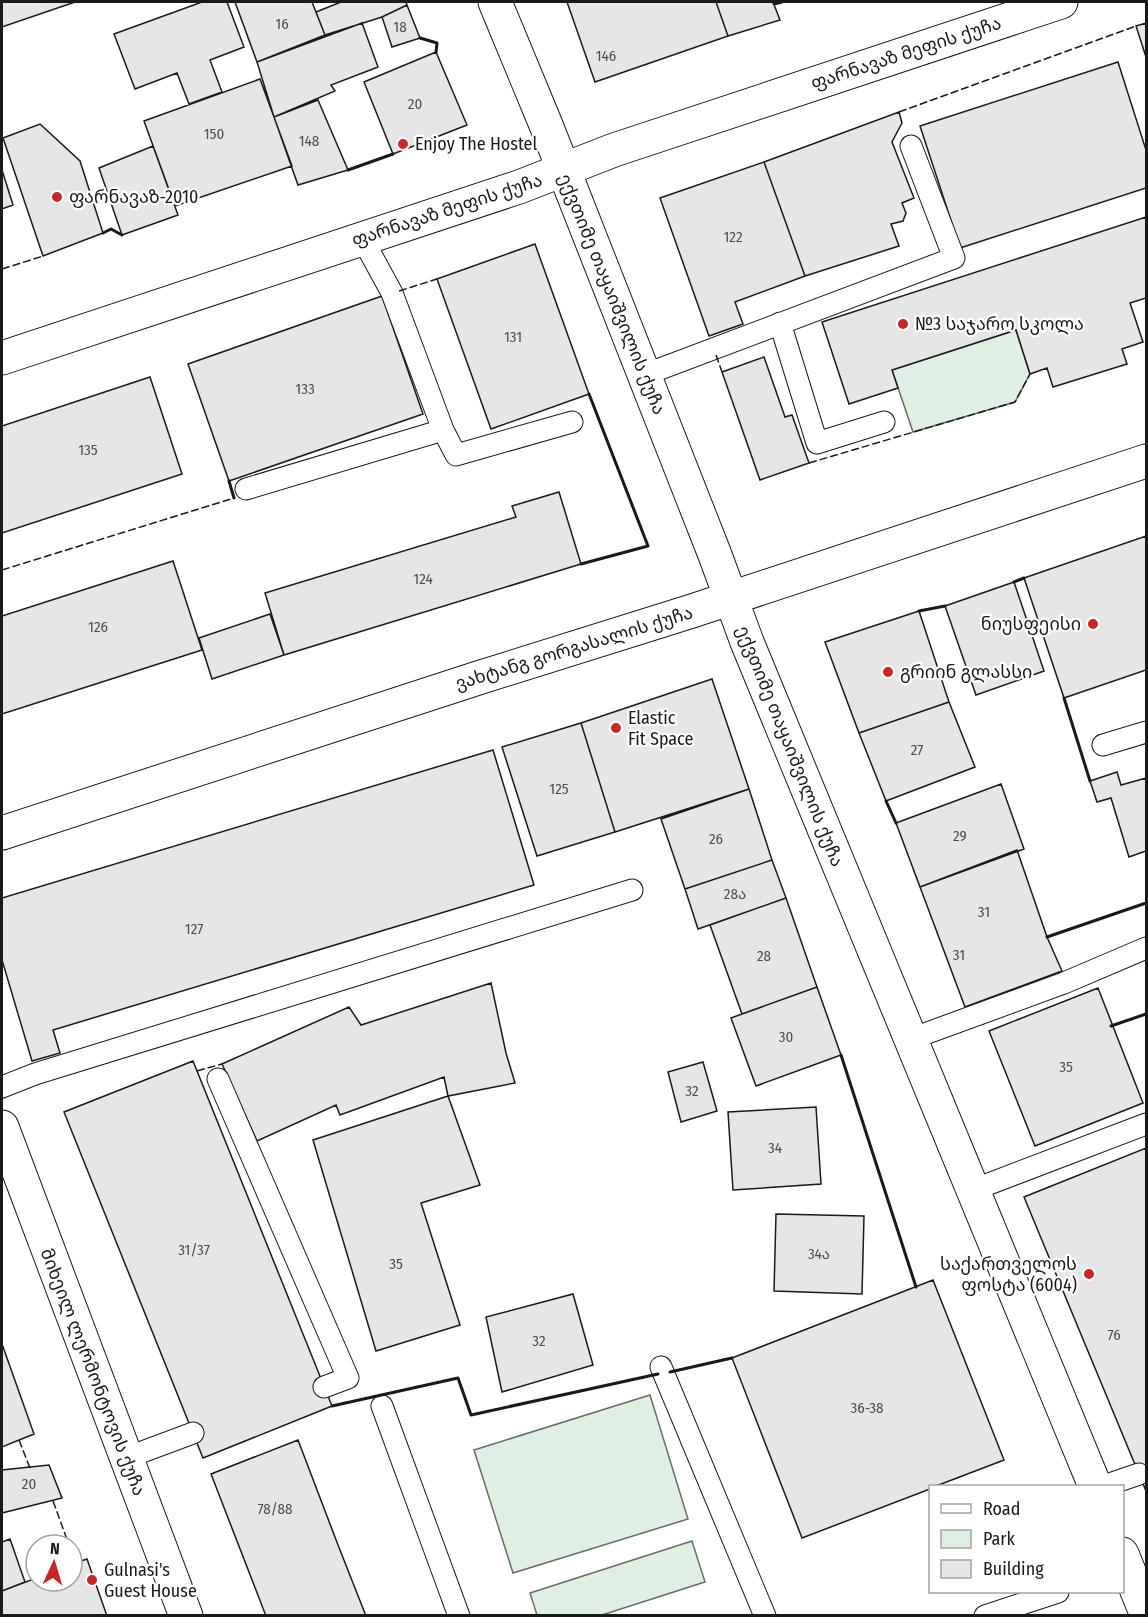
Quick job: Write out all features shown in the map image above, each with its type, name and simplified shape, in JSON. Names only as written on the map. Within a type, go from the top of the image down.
[{"type":"street","name":"ექვთიმე თაყაიშვილის ქუჩა","points":[[495,2],[546,125],[751,653],[1095,1485]]},
{"type":"street","name":"ფარნავაზ მეფის ქუჩა","points":[[2,358],[519,187],[614,150],[1061,2]]},
{"type":"street","name":"ვახტანგ გორგასალის ქუჩა","points":[[2,833],[1146,461]]},
{"type":"street","name":"მიხეილ ლერმონტოვის ქუჩა","points":[[2,1127],[186,1616]]},
{"type":"street","points":[[1125,1564],[1146,1613]]},
{"type":"lane","points":[[644,375],[954,258],[911,146]]},
{"type":"lane","points":[[362,238],[392,293],[443,429],[456,455],[572,422]]},
{"type":"lane","points":[[780,323],[817,442],[884,422]]},
{"type":"lane","points":[[246,489],[443,429]]},
{"type":"lane","points":[[1103,745],[1146,732]]},
{"type":"lane","points":[[2,1087],[35,1074],[632,890]]},
{"type":"lane","points":[[911,1039],[1064,983],[1146,948]]},
{"type":"lane","points":[[218,1079],[348,1378],[324,1387]]},
{"type":"lane","points":[[973,1190],[1146,1124]]},
{"type":"lane","points":[[661,1367],[765,1616]]},
{"type":"lane","points":[[382,1406],[459,1616]]},
{"type":"lane","points":[[126,1458],[193,1433]]},
{"type":"lane","points":[[1107,1485],[1139,1474]]},
{"type":"lane","points":[[985,1616],[1055,1593]]},
{"type":"green space","points":[[1016,330],[1030,374],[1015,402],[913,432],[892,370]]},
{"type":"green space","points":[[650,1395],[688,1519],[513,1573],[474,1450]]},
{"type":"green space","points":[[692,1541],[705,1582],[602,1615],[537,1615],[530,1593]]},
{"type":"building","points":[[2,2],[75,2],[2,27]]},
{"type":"building","points":[[202,2],[227,2],[244,47],[210,60],[222,92],[189,104],[177,73],[135,89],[114,34]]},
{"type":"building","points":[[235,2],[312,2],[325,35],[257,62]]},
{"type":"building","points":[[341,2],[406,2],[407,5],[382,17],[325,35],[316,12]]},
{"type":"building","points":[[567,2],[716,2],[728,36],[595,82]]},
{"type":"building","points":[[716,2],[773,2],[780,20],[728,36]]},
{"type":"building","points":[[407,5],[420,38],[392,47],[382,17]]},
{"type":"building","points":[[362,23],[378,67],[331,85],[335,91],[274,117],[257,62]]},
{"type":"building","points":[[1146,23],[1146,57],[1136,26]]},
{"type":"building","points":[[436,52],[467,125],[393,154],[364,82]]},
{"type":"building","points":[[1118,62],[1146,150],[1146,188],[960,248],[920,126]]},
{"type":"building","points":[[260,79],[292,166],[175,206],[144,121]]},
{"type":"building","points":[[318,100],[348,170],[298,185],[274,117]]},
{"type":"building","points":[[899,112],[902,123],[892,142],[914,198],[902,203],[906,213],[903,221],[891,224],[899,246],[805,276],[764,162]]},
{"type":"building","name":"ფარნავაზ-2010","points":[[40,124],[80,161],[103,233],[43,256],[3,138]]},
{"type":"building","points":[[153,146],[178,215],[122,235],[99,168]]},
{"type":"building","points":[[764,162],[805,276],[735,302],[743,324],[709,336],[660,198]]},
{"type":"building","points":[[2,170],[13,205],[2,209]]},
{"type":"building","points":[[1146,217],[1146,298],[1130,303],[1143,342],[1122,349],[1127,364],[1053,387],[1047,368],[1030,374],[1016,330],[892,370],[898,388],[849,404],[822,322]]},
{"type":"building","points":[[535,244],[589,394],[491,429],[437,279]]},
{"type":"building","points":[[382,296],[423,414],[229,481],[188,364]]},
{"type":"building","points":[[764,357],[785,417],[792,415],[809,463],[760,480],[722,372]]},
{"type":"building","points":[[150,377],[182,474],[2,533],[2,426]]},
{"type":"building","points":[[559,492],[581,564],[284,655],[265,593],[516,517],[512,506]]},
{"type":"building","name":"ნიუსფეისი","points":[[1146,536],[1146,670],[1064,698],[1024,578]]},
{"type":"building","points":[[173,561],[202,650],[2,714],[2,616]]},
{"type":"building","points":[[1014,582],[1044,671],[976,695],[945,606]]},
{"type":"building","name":"გრიინ გლასსი","points":[[919,611],[949,702],[859,733],[825,642]]},
{"type":"building","points":[[270,614],[284,655],[212,679],[199,638]]},
{"type":"building","points":[[712,679],[749,789],[615,832],[581,723]]},
{"type":"building","points":[[949,702],[975,767],[886,801],[859,733]]},
{"type":"building","points":[[581,723],[615,832],[537,856],[502,747]]},
{"type":"building","points":[[493,750],[534,885],[53,1030],[60,1053],[32,1061],[2,960],[2,898]]},
{"type":"building","points":[[1117,772],[1121,785],[1146,778],[1146,851],[1129,857],[1111,798],[1097,802],[1090,781]]},
{"type":"building","points":[[1001,784],[1024,849],[920,887],[896,823]]},
{"type":"building","points":[[749,789],[772,860],[685,889],[661,819]]},
{"type":"building","points":[[1017,850],[1047,937],[1062,971],[965,1007],[920,887]]},
{"type":"building","points":[[772,860],[786,898],[698,929],[685,889]]},
{"type":"building","points":[[786,898],[817,987],[742,1014],[710,925]]},
{"type":"building","points":[[491,983],[515,1083],[448,1096],[444,1077],[340,1115],[336,1105],[257,1141],[222,1064],[349,1007],[361,1025]]},
{"type":"building","points":[[817,987],[841,1055],[756,1086],[731,1018]]},
{"type":"building","points":[[1098,988],[1143,1103],[1035,1146],[989,1031]]},
{"type":"building","points":[[193,1061],[332,1406],[203,1458],[64,1112]]},
{"type":"building","points":[[703,1062],[717,1111],[681,1122],[668,1072]]},
{"type":"building","points":[[448,1096],[480,1185],[421,1203],[460,1325],[376,1351],[313,1140]]},
{"type":"building","points":[[816,1107],[821,1184],[733,1190],[728,1112]]},
{"type":"building","points":[[1146,1148],[1146,1491],[1024,1197]]},
{"type":"building","points":[[776,1214],[864,1216],[862,1294],[774,1291]]},
{"type":"building","points":[[933,1280],[1004,1460],[939,1485],[929,1485],[929,1489],[802,1538],[732,1358]]},
{"type":"building","points":[[573,1294],[593,1365],[502,1392],[486,1317]]},
{"type":"building","points":[[2,1344],[34,1434],[2,1447]]},
{"type":"building","points":[[298,1440],[366,1616],[266,1616],[211,1474]]},
{"type":"building","points":[[49,1465],[62,1498],[2,1513],[2,1470]]},
{"type":"building","points":[[10,1539],[24,1582],[2,1591],[2,1542]]},
{"type":"building","points":[[87,1559],[107,1616],[2,1616],[2,1591],[24,1583],[24,1593],[84,1593],[84,1560]]},
{"type":"fence","points":[[899,112],[1136,26]]},
{"type":"fence","points":[[2,269],[43,256]]},
{"type":"fence","points":[[399,291],[437,279]]},
{"type":"fence","points":[[716,355],[722,372]]},
{"type":"fence","points":[[809,463],[1015,402],[1030,374]]},
{"type":"fence","points":[[2,570],[234,498]]},
{"type":"fence","points":[[197,1071],[222,1064]]},
{"type":"fence","points":[[19,1440],[30,1468]]},
{"type":"fence","points":[[53,1501],[65,1533]]},
{"type":"wall","points":[[774,4],[782,2]]},
{"type":"wall","points":[[420,38],[437,43],[436,52]]},
{"type":"wall","points":[[348,170],[393,154]]},
{"type":"wall","points":[[103,233],[111,229],[122,235]]},
{"type":"wall","points":[[581,564],[648,546],[589,394]]},
{"type":"wall","points":[[229,481],[234,498]]},
{"type":"wall","points":[[1014,582],[1024,578]]},
{"type":"wall","points":[[919,611],[945,606]]},
{"type":"wall","points":[[1064,698],[1090,781]]},
{"type":"wall","points":[[886,801],[896,823]]},
{"type":"wall","points":[[1047,937],[1146,903]]},
{"type":"wall","points":[[1111,1026],[1146,1014]]},
{"type":"wall","points":[[841,1055],[916,1287]]},
{"type":"wall","points":[[670,1372],[732,1358]]},
{"type":"wall","points":[[332,1406],[458,1378],[471,1415],[658,1374]]},
{"type":"place","name":"Enjoy The Hostel","points":[[403,144]]},
{"type":"place","name":"ფარნავაზ-2010","points":[[57,197]]},
{"type":"place","name":"№3 საჯარო სკოლა","points":[[903,324]]},
{"type":"place","name":"ნიუსფეისი","points":[[1093,624]]},
{"type":"place","name":"გრიინ გლასსი","points":[[888,672]]},
{"type":"place","name":"Elastic Fit Space","points":[[616,728]]},
{"type":"place","name":"საქართველოს ფოსტა (6004)","points":[[1089,1274]]},
{"type":"place","name":"Gulnasi's Guest House","points":[[92,1580]]}]
